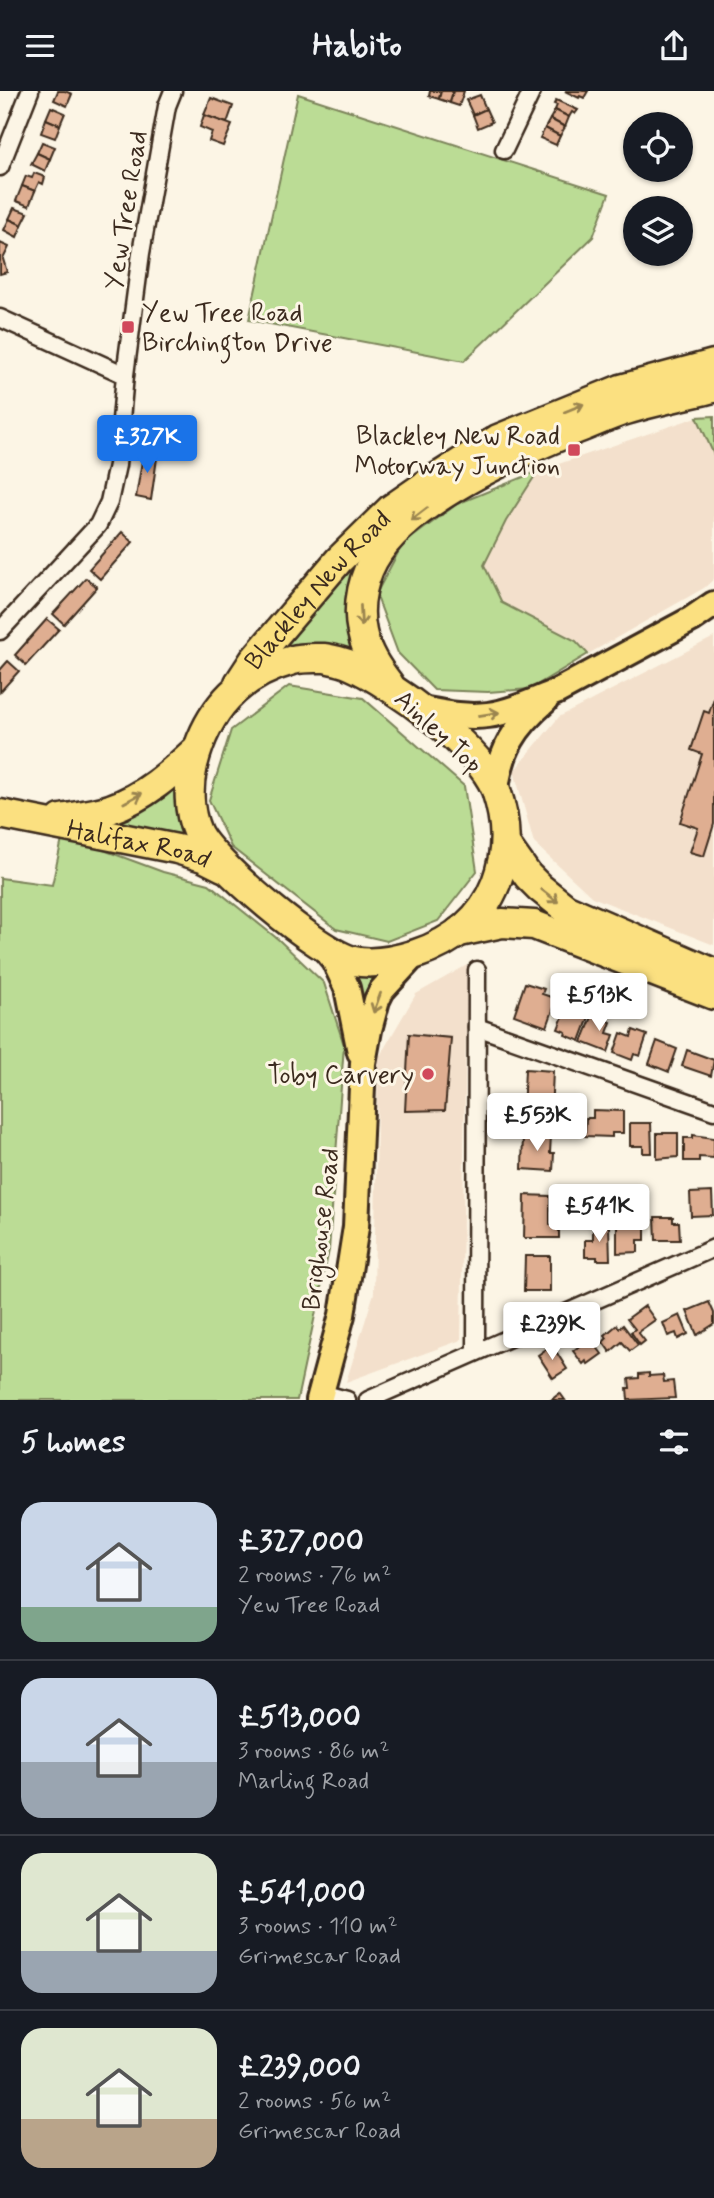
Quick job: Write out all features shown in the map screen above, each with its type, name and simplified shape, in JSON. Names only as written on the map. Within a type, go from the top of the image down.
[{"type":"highway","name":"Blackley New Road","points":[[234,689],[254,660],[338,560],[391,509],[427,484],[498,439],[621,389],[714,365]]},
{"type":"highway","name":"Blackley New Road","points":[[391,687],[370,657],[360,617],[366,576],[387,541],[413,518],[464,482],[535,446],[625,410],[714,388]]},
{"type":"highway","name":"Ainley Top","points":[[325,658],[347,663],[391,687],[421,709],[481,764],[496,789],[506,845],[501,870],[481,911],[459,932],[439,945],[383,962],[355,962],[325,949],[294,927],[231,872],[213,855],[197,832],[189,790],[197,749],[210,719],[234,689],[295,659],[325,658]]},
{"type":"highway","name":"Halifax Road","points":[[44,823],[107,810],[129,802],[162,781],[197,749]]},
{"type":"highway","name":"Halifax Road","points":[[0,814],[177,849],[203,857],[231,872]]},
{"type":"highway","points":[[506,845],[528,876],[565,908],[714,973]]},
{"type":"highway","points":[[459,932],[502,923],[534,925],[714,995]]},
{"type":"highway","points":[[675,980],[690,991],[714,1001]]},
{"type":"main road","points":[[421,709],[456,715],[490,715],[556,692],[692,619],[714,604]]},
{"type":"main road","points":[[496,789],[501,759],[517,728],[556,692]]},
{"type":"main road","points":[[325,949],[334,960],[347,988],[363,1063]]},
{"type":"main road","points":[[363,1063],[377,1000],[382,990],[415,954]]},
{"type":"main road","name":"Brighouse Road","points":[[320,1397],[342,1315],[356,1227],[363,1063]]},
{"type":"street","points":[[0,167],[30,91]]},
{"type":"street","name":"Yew Tree Road","points":[[0,631],[98,525],[109,502],[117,465],[125,375],[141,253],[167,106],[173,91]]},
{"type":"street","points":[[504,150],[532,91]]},
{"type":"street","points":[[0,318],[125,375]]},
{"type":"street","points":[[477,970],[477,1352]]},
{"type":"street","points":[[477,1027],[714,1111]]},
{"type":"street","points":[[368,1400],[714,1248]]},
{"type":"street","points":[[320,1397],[347,1400]]},
{"type":"shaded area","points":[[697,417],[714,455],[714,579],[704,588],[588,654],[576,641],[502,603],[483,565],[506,521],[538,471]]},
{"type":"shaded area","points":[[714,637],[714,945],[592,897],[534,843],[514,771],[559,717]]},
{"type":"shaded area","points":[[467,965],[461,1340],[346,1382],[374,1293],[378,1059],[416,994]]},
{"type":"green space","points":[[298,94],[609,194],[593,237],[464,361],[249,320]]},
{"type":"green space","points":[[714,416],[714,455],[697,417]]},
{"type":"green space","points":[[538,471],[506,521],[484,565],[502,603],[576,641],[588,654],[530,689],[488,692],[434,690],[398,653],[376,594],[402,545],[457,504]]},
{"type":"green space","points":[[367,542],[358,660],[268,661]]},
{"type":"green space","points":[[289,686],[363,698],[464,786],[477,871],[438,921],[387,941],[336,929],[231,847],[209,800],[231,730]]},
{"type":"green space","points":[[183,782],[198,846],[93,824]]},
{"type":"green space","points":[[63,835],[163,872],[209,884],[279,940],[324,983],[344,1045],[329,1250],[297,1400],[0,1400],[0,878],[52,885]]},
{"type":"green space","points":[[352,967],[389,968],[362,1011]]},
{"type":"building","points":[[58,91],[72,94],[67,106],[54,100]]},
{"type":"building","points":[[430,91],[441,91],[439,99],[429,96]]},
{"type":"building","points":[[441,91],[453,91],[450,103],[439,99]]},
{"type":"building","points":[[453,91],[464,91],[459,106],[450,103]]},
{"type":"building","points":[[565,91],[588,91],[584,98],[579,98]]},
{"type":"building","points":[[480,95],[486,109],[473,115],[466,100]]},
{"type":"building","points":[[211,98],[233,106],[227,123],[204,115]]},
{"type":"building","points":[[556,100],[578,110],[575,114],[572,112],[569,117],[555,110]]},
{"type":"building","points":[[51,107],[65,113],[60,125],[46,119]]},
{"type":"building","points":[[486,109],[492,122],[478,128],[473,115]]},
{"type":"building","points":[[555,110],[569,117],[565,127],[550,119]]},
{"type":"building","points":[[204,115],[232,125],[223,146],[209,141],[212,132],[200,127]]},
{"type":"building","points":[[46,119],[60,125],[55,138],[41,133]]},
{"type":"building","points":[[550,119],[565,127],[560,136],[545,128]]},
{"type":"building","points":[[545,128],[560,136],[556,145],[540,138]]},
{"type":"building","points":[[42,142],[55,147],[50,159],[37,153]]},
{"type":"building","points":[[37,153],[50,159],[45,171],[31,164]]},
{"type":"building","points":[[34,173],[45,177],[43,184],[39,182],[35,191],[22,186],[26,176],[32,178]]},
{"type":"building","points":[[22,186],[35,191],[29,206],[16,201]]},
{"type":"building","points":[[14,208],[28,213],[22,225],[9,219]]},
{"type":"building","points":[[9,219],[22,225],[17,237],[4,230]]},
{"type":"building","points":[[0,243],[9,247],[3,259],[7,272],[0,274]]},
{"type":"building","points":[[144,449],[158,451],[151,500],[136,497]]},
{"type":"building","points":[[122,532],[133,542],[100,579],[89,569]]},
{"type":"building","points":[[86,578],[97,587],[64,624],[53,614]]},
{"type":"building","points":[[47,619],[59,629],[26,665],[15,655]]},
{"type":"building","points":[[8,661],[19,671],[0,692],[0,670]]},
{"type":"building","points":[[714,698],[714,824],[704,856],[690,852],[698,828],[680,822],[702,754],[691,750],[704,711],[709,713]]},
{"type":"building","points":[[525,983],[544,989],[542,994],[557,999],[547,1027],[514,1015]]},
{"type":"building","points":[[578,1003],[593,1006],[580,1041],[558,1029],[568,1004],[577,1007]]},
{"type":"building","points":[[594,1012],[611,1022],[607,1033],[614,1035],[608,1052],[582,1042]]},
{"type":"building","points":[[633,1030],[647,1035],[640,1056],[634,1054],[632,1060],[614,1053],[621,1033],[631,1037]]},
{"type":"building","name":"Toby Carvery","points":[[409,1034],[451,1038],[445,1110],[405,1111]]},
{"type":"building","points":[[657,1041],[677,1049],[669,1072],[649,1064]]},
{"type":"building","points":[[687,1050],[714,1060],[711,1076],[682,1066]]},
{"type":"building","points":[[525,1069],[553,1071],[551,1114],[523,1113]]},
{"type":"building","points":[[593,1110],[623,1111],[623,1133],[612,1133],[612,1137],[585,1136],[586,1118],[593,1118]]},
{"type":"building","points":[[630,1123],[651,1123],[652,1153],[643,1153],[643,1146],[630,1146]]},
{"type":"building","points":[[657,1133],[678,1133],[678,1157],[657,1159]]},
{"type":"building","points":[[523,1134],[551,1135],[553,1171],[522,1169]]},
{"type":"building","points":[[693,1135],[714,1138],[714,1158],[699,1157],[699,1161],[684,1161],[684,1138],[693,1138]]},
{"type":"building","points":[[712,1192],[713,1215],[691,1216],[690,1193]]},
{"type":"building","points":[[525,1195],[550,1196],[550,1224],[559,1225],[559,1238],[524,1238]]},
{"type":"building","points":[[655,1217],[673,1217],[673,1222],[679,1222],[680,1240],[656,1240]]},
{"type":"building","points":[[617,1224],[645,1224],[645,1240],[638,1240],[638,1252],[617,1253]]},
{"type":"building","points":[[593,1226],[609,1226],[610,1260],[585,1257],[585,1240],[593,1240]]},
{"type":"building","points":[[525,1256],[550,1256],[550,1291],[524,1291]]},
{"type":"building","points":[[709,1302],[714,1313],[714,1324],[697,1335],[687,1311]]},
{"type":"building","points":[[645,1306],[655,1320],[638,1332],[645,1341],[640,1345],[631,1332],[635,1329],[627,1319]]},
{"type":"building","points":[[680,1315],[688,1334],[678,1339],[676,1333],[668,1336],[663,1323]]},
{"type":"building","points":[[617,1325],[619,1328],[623,1325],[638,1345],[630,1351],[622,1342],[610,1352],[603,1342],[607,1338],[605,1335]]},
{"type":"building","points":[[590,1338],[602,1354],[588,1364],[586,1361],[583,1364],[573,1351]]},
{"type":"building","points":[[552,1345],[567,1369],[553,1378],[538,1355]]},
{"type":"building","points":[[649,1373],[649,1376],[663,1375],[664,1382],[673,1381],[675,1398],[628,1400],[629,1379]]},
{"type":"building","points":[[560,1393],[565,1400],[551,1400]]},
{"type":"place","name":"Yew Tree Road Birchington Drive","points":[[128,327]]},
{"type":"place","name":"Blackley New Road Motorway Junction","points":[[574,450]]},
{"type":"place","name":"Toby Carvery","points":[[428,1074]]}]
